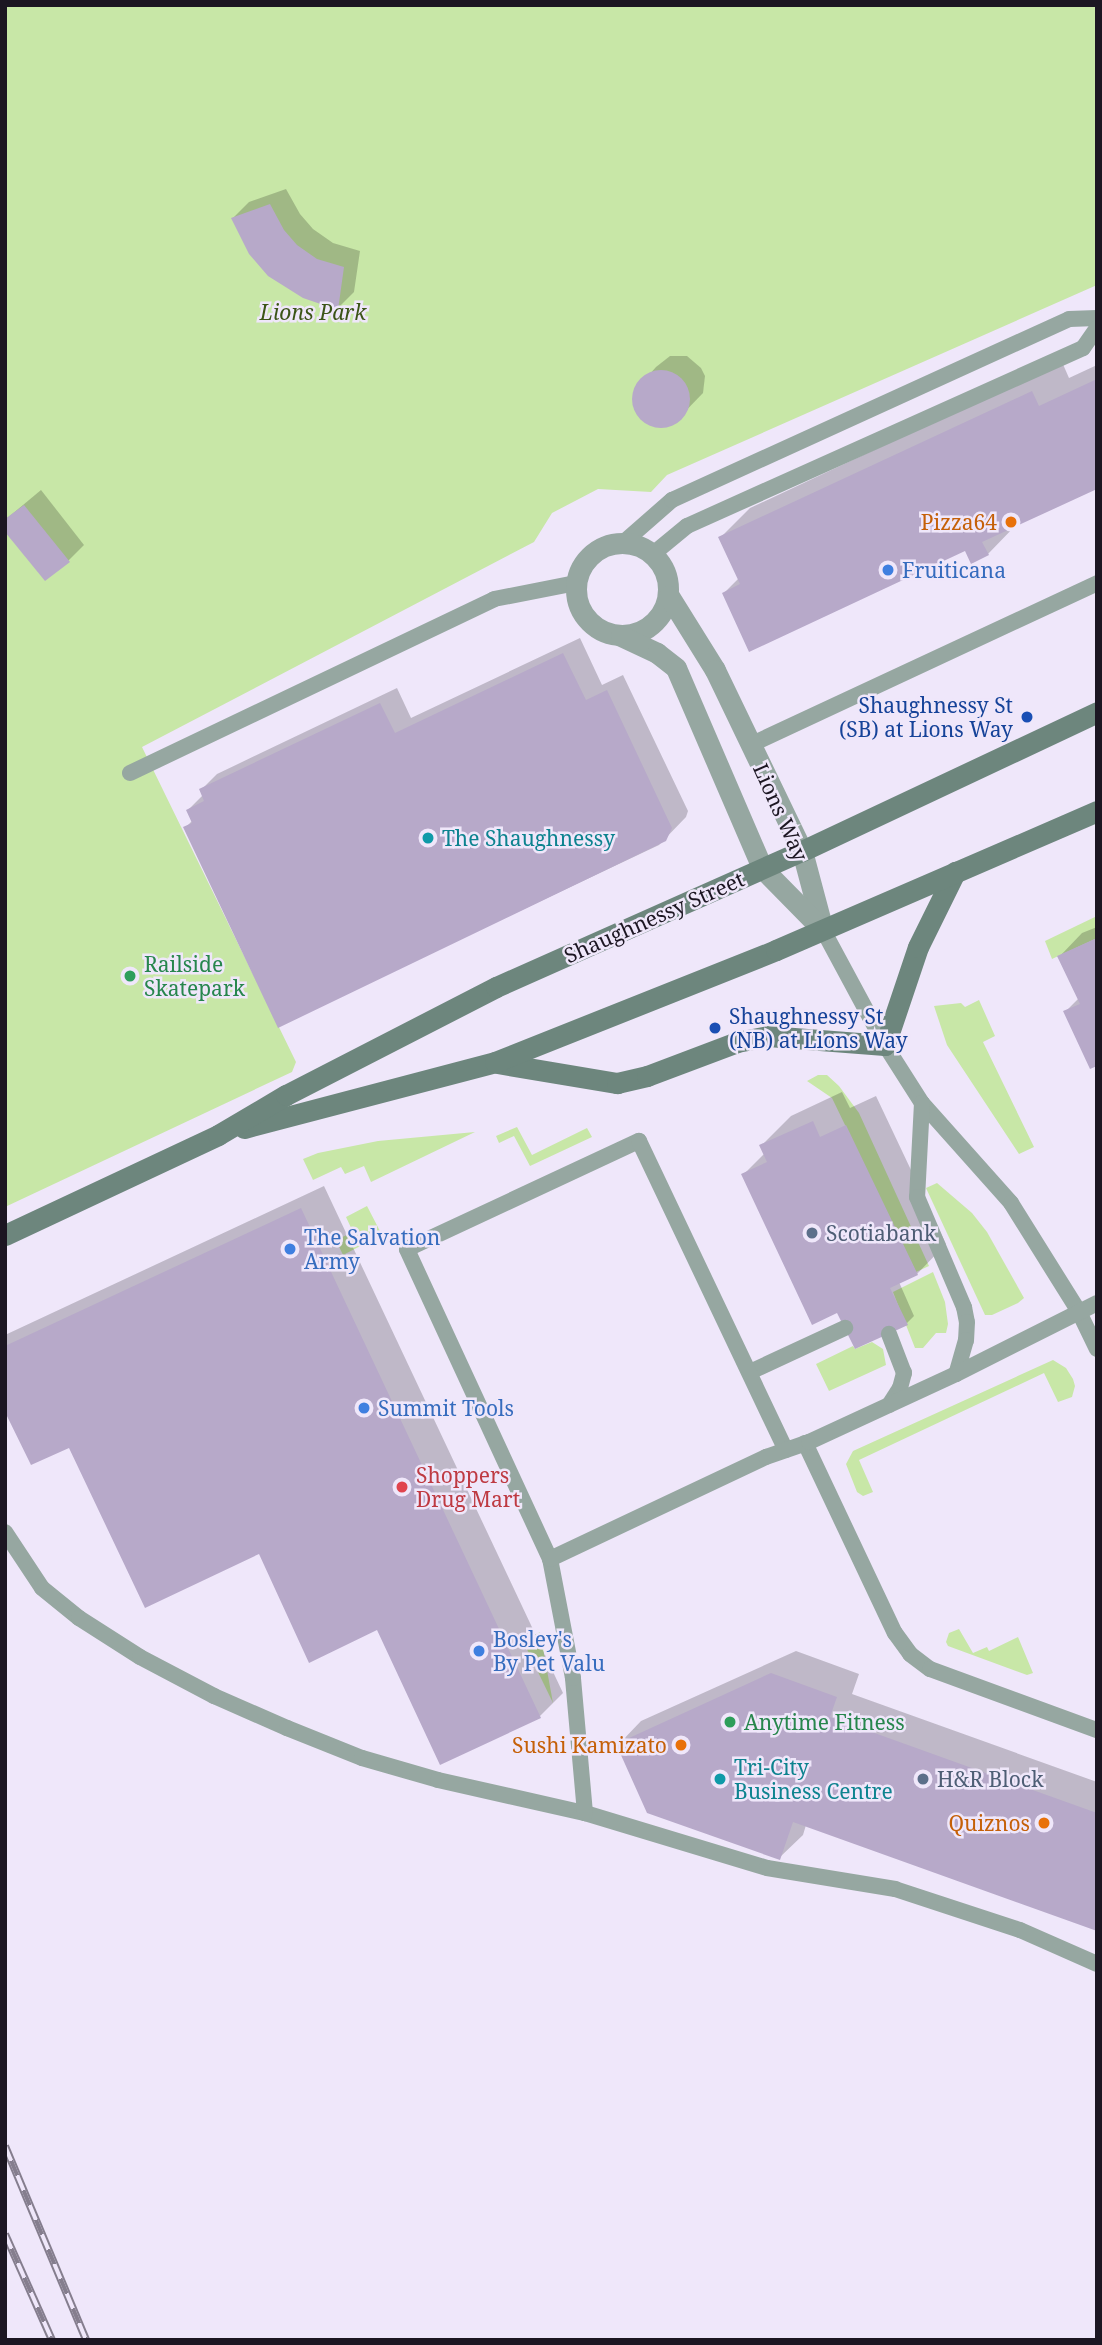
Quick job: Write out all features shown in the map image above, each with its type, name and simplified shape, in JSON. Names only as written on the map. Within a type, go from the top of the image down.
[{"type":"main road","name":"Shaughnessy Street","points":[[5,1236],[218,1135],[286,1095],[496,987],[802,851],[1097,712]]},
{"type":"main road","name":"Shaughnessy Street","points":[[218,1135],[495,1062],[823,930],[1097,811]]},
{"type":"main road","points":[[495,1062],[617,1083],[648,1076],[737,1042],[768,1036],[885,1045],[918,947],[955,873]]},
{"type":"street","points":[[624,542],[633,543],[653,554],[666,573],[669,596],[660,616],[650,627],[621,636],[593,625],[582,613],[577,599],[576,583],[580,568],[590,555],[603,546],[624,542]]},
{"type":"street","name":"Lions Way","points":[[669,596],[703,647],[802,851],[823,930]]},
{"type":"street","name":"Lions Way","points":[[621,636],[657,653],[681,677],[696,721],[762,868],[823,930]]},
{"type":"lane","points":[[624,542],[672,500],[1069,319],[1097,318]]},
{"type":"lane","points":[[653,554],[687,526],[1083,348],[1097,328]]},
{"type":"lane","points":[[130,773],[494,599],[576,583]]},
{"type":"lane","points":[[750,745],[1097,583]]},
{"type":"lane","points":[[823,930],[885,1045],[922,1103],[1011,1203],[1079,1312],[1097,1349]]},
{"type":"lane","points":[[922,1103],[917,1197],[964,1307],[967,1322],[966,1340],[956,1374]]},
{"type":"lane","points":[[585,1813],[573,1678],[550,1559],[407,1249],[639,1141],[786,1450]]},
{"type":"lane","points":[[550,1559],[956,1374],[1097,1303]]},
{"type":"lane","points":[[750,1372],[845,1328]]},
{"type":"lane","points":[[889,1334],[904,1373],[900,1388],[889,1405]]},
{"type":"lane","points":[[805,1443],[895,1633],[910,1654],[930,1669],[1097,1730]]},
{"type":"lane","points":[[5,1532],[42,1588],[79,1619],[140,1657],[214,1696],[362,1758],[438,1780],[585,1813],[767,1868],[895,1889],[1020,1930],[1097,1964]]},
{"type":"green space","name":"Lions Park","points":[[5,5],[1097,5],[1097,285],[667,475],[651,492],[598,489],[552,513],[534,542],[142,747],[296,1062],[292,1072],[5,1207]]},
{"type":"green space","points":[[1097,916],[1097,938],[1052,959],[1045,941]]},
{"type":"green space","points":[[979,1000],[995,1036],[983,1042],[1034,1147],[1019,1154],[947,1045],[934,1006],[961,1003],[965,1007]]},
{"type":"green space","points":[[818,1075],[827,1075],[839,1086],[859,1113],[929,1266],[916,1272],[832,1098],[807,1081]]},
{"type":"green space","points":[[517,1127],[532,1155],[587,1128],[592,1137],[530,1166],[514,1136],[499,1143],[496,1136]]},
{"type":"green space","points":[[475,1132],[371,1182],[364,1166],[345,1174],[341,1167],[313,1180],[303,1159],[318,1153],[378,1141]]},
{"type":"green space","points":[[937,1183],[972,1213],[987,1232],[1024,1298],[1018,1303],[992,1315],[985,1315],[926,1188]]},
{"type":"green space","points":[[367,1206],[382,1235],[343,1255],[336,1240],[353,1232],[346,1217]]},
{"type":"green space","points":[[933,1272],[945,1302],[948,1324],[946,1333],[936,1333],[923,1348],[915,1348],[893,1292]]},
{"type":"green space","points":[[872,1342],[883,1349],[886,1365],[829,1391],[816,1364],[853,1346],[855,1349]]},
{"type":"green space","points":[[1053,1360],[1066,1368],[1073,1379],[1075,1386],[1072,1397],[1058,1402],[1044,1373],[859,1460],[873,1492],[863,1496],[857,1492],[846,1464],[853,1451]]},
{"type":"green space","points":[[959,1629],[973,1653],[987,1647],[989,1651],[1018,1637],[1033,1673],[1027,1675],[948,1646],[946,1642],[949,1633]]},
{"type":"green space","points":[[540,1632],[553,1703],[523,1641]]},
{"type":"building","points":[[270,204],[284,230],[297,245],[317,259],[344,267],[338,310],[303,298],[268,276],[249,254],[231,218]]},
{"type":"building","points":[[661,370],[677,375],[685,383],[690,399],[685,415],[677,423],[661,428],[645,423],[637,415],[632,399],[637,383],[645,375]]},
{"type":"building","points":[[1097,379],[1097,489],[982,542],[989,555],[971,564],[965,551],[749,652],[722,593],[740,584],[718,537],[1032,391],[1039,406]]},
{"type":"building","points":[[24,505],[70,562],[45,581],[5,532],[5,519]]},
{"type":"building","name":"The Shaughnessy","points":[[563,653],[586,700],[607,690],[672,828],[666,841],[278,1028],[183,827],[192,823],[186,810],[204,801],[199,789],[380,703],[395,733]]},
{"type":"building","points":[[1097,938],[1097,1066],[1090,1069],[1063,1011],[1080,1004],[1057,956]]},
{"type":"building","points":[[813,1121],[820,1137],[846,1125],[918,1275],[890,1288],[908,1325],[855,1349],[837,1313],[812,1325],[741,1174],[767,1162],[759,1145]]},
{"type":"building","points":[[301,1208],[541,1718],[440,1765],[377,1630],[309,1663],[259,1554],[145,1608],[69,1448],[31,1465],[5,1412],[5,1346]]},
{"type":"building","points":[[771,1673],[837,1697],[830,1717],[1097,1813],[1097,1931],[793,1822],[780,1860],[647,1813],[616,1744]]},
{"type":"railway","points":[[5,2146],[86,2340]]},
{"type":"railway","points":[[5,2234],[52,2340]]},
{"type":"place","name":"Pizza64","points":[[1011,522]]},
{"type":"place","name":"Fruiticana","points":[[888,570]]},
{"type":"place","name":"Shaughnessy St (SB) at Lions Way","points":[[1027,717]]},
{"type":"place","name":"The Shaughnessy","points":[[428,838]]},
{"type":"place","name":"Railside Skatepark","points":[[130,976]]},
{"type":"place","name":"Shaughnessy St (NB) at Lions Way","points":[[715,1028]]},
{"type":"place","name":"Scotiabank","points":[[812,1233]]},
{"type":"place","name":"The Salvation Army","points":[[290,1249]]},
{"type":"place","name":"Summit Tools","points":[[364,1408]]},
{"type":"place","name":"Shoppers Drug Mart","points":[[402,1487]]},
{"type":"place","name":"Bosley's By Pet Valu","points":[[479,1651]]},
{"type":"place","name":"Anytime Fitness","points":[[730,1722]]},
{"type":"place","name":"Sushi Kamizato","points":[[681,1745]]},
{"type":"place","name":"Tri-City Business Centre","points":[[720,1779]]},
{"type":"place","name":"H&R Block","points":[[923,1779]]},
{"type":"place","name":"Quiznos","points":[[1044,1823]]}]
